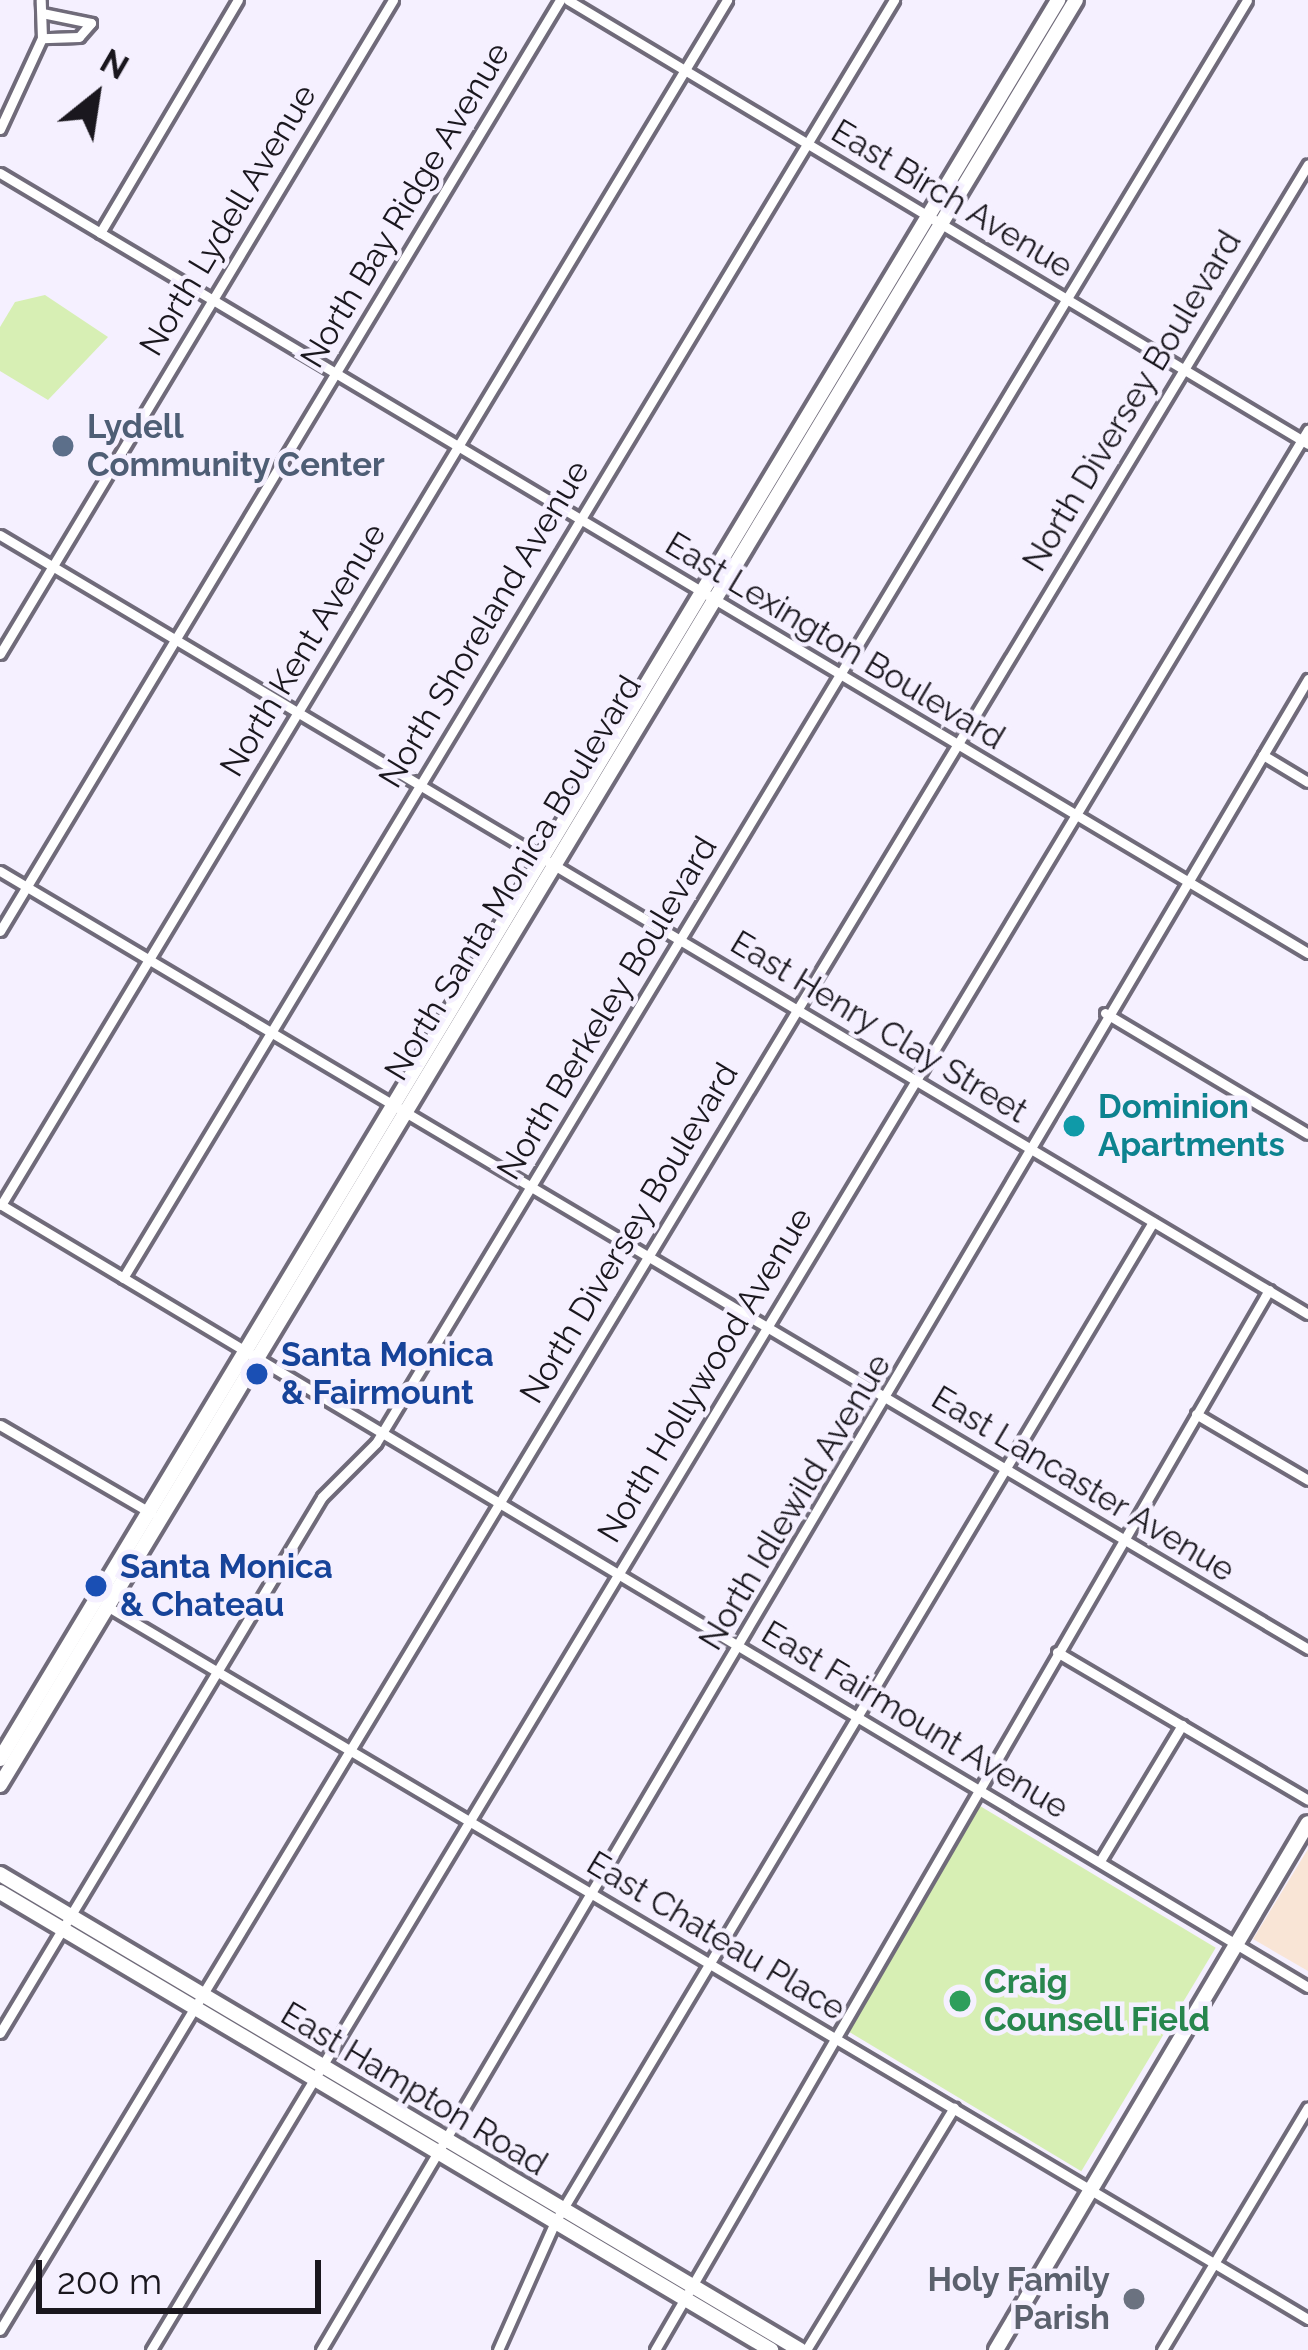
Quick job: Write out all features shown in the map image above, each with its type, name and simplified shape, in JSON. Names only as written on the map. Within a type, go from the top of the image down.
[{"type":"street","points":[[0,129],[42,38],[41,0]]},
{"type":"street","points":[[100,233],[238,0]]},
{"type":"street","name":"North Lydell Avenue","points":[[0,655],[393,0]]},
{"type":"street","name":"East Birch Avenue","points":[[564,0],[1306,438]]},
{"type":"street","name":"North Bay Ridge Avenue","points":[[0,931],[564,0]]},
{"type":"street","name":"North Kent Avenue","points":[[0,1205],[727,0]]},
{"type":"street","name":"North Shoreland Avenue","points":[[123,1278],[894,0]]},
{"type":"street","name":"North Santa Monica Boulevard","points":[[544,860],[713,600],[1058,0]]},
{"type":"street","name":"North Santa Monica Boulevard","points":[[0,1759],[154,1515],[699,592],[1076,0]]},
{"type":"street","name":"North Berkeley Boulevard","points":[[0,2033],[322,1497],[381,1434],[1247,0]]},
{"type":"street","points":[[41,13],[91,23],[79,37],[42,38]]},
{"type":"street","name":"North Diversey Boulevard","points":[[0,2330],[1308,164]]},
{"type":"street","name":"East Lexington Boulevard","points":[[0,173],[1308,953]]},
{"type":"street","name":"North Hollywood Avenue","points":[[151,2350],[1073,814],[1306,438]]},
{"type":"street","name":"East Henry Clay Street","points":[[0,536],[1308,1314]]},
{"type":"street","name":"North Idlewild Avenue","points":[[321,2350],[889,1399],[1106,1013],[1308,679]]},
{"type":"street","points":[[1263,755],[1308,782]]},
{"type":"street","name":"East Lancaster Avenue","points":[[0,872],[1308,1649]]},
{"type":"street","points":[[1106,1013],[1308,1133]]},
{"type":"street","name":"East Fairmount Avenue","points":[[0,1205],[1308,1988]]},
{"type":"street","points":[[498,2350],[559,2215],[1153,1222]]},
{"type":"street","points":[[655,2350],[683,2290],[1269,1290]]},
{"type":"street","points":[[1196,1414],[1308,1480]]},
{"type":"street","points":[[0,1426],[154,1515]]},
{"type":"street","name":"North Santa Monica Boulevard","points":[[0,1785],[101,1603]]},
{"type":"street","name":"East Chateau Place","points":[[101,1603],[1308,2319]]},
{"type":"street","points":[[1057,1652],[1308,1800]]},
{"type":"street","points":[[1100,1862],[1181,1725]]},
{"type":"street","points":[[996,2350],[1308,1823]]},
{"type":"street","name":"East Hampton Road","points":[[0,1875],[67,1922],[683,2290],[771,2350]]},
{"type":"street","name":"East Hampton Road","points":[[0,1892],[67,1922]]},
{"type":"street","points":[[1162,2350],[1308,2107]]},
{"type":"street","points":[[803,2350],[954,2108]]},
{"type":"street","name":"East Hampton Road","points":[[683,2290],[803,2350]]},
{"type":"shaded area","points":[[1308,1849],[1308,1971],[1253,1939]]},
{"type":"green space","points":[[45,295],[108,337],[48,400],[0,371],[0,327],[15,302]]},
{"type":"green space","points":[[980,1806],[1216,1948],[1081,2171],[846,2030]]},
{"type":"place","name":"Lydell Community Center","points":[[63,446]]},
{"type":"place","name":"Dominion Apartments","points":[[1074,1126]]},
{"type":"place","name":"Santa Monica & Fairmount","points":[[257,1374]]},
{"type":"place","name":"Santa Monica & Chateau","points":[[96,1586]]},
{"type":"place","name":"Craig Counsell Field","points":[[960,2001]]},
{"type":"place","name":"Holy Family Parish","points":[[1134,2299]]}]
